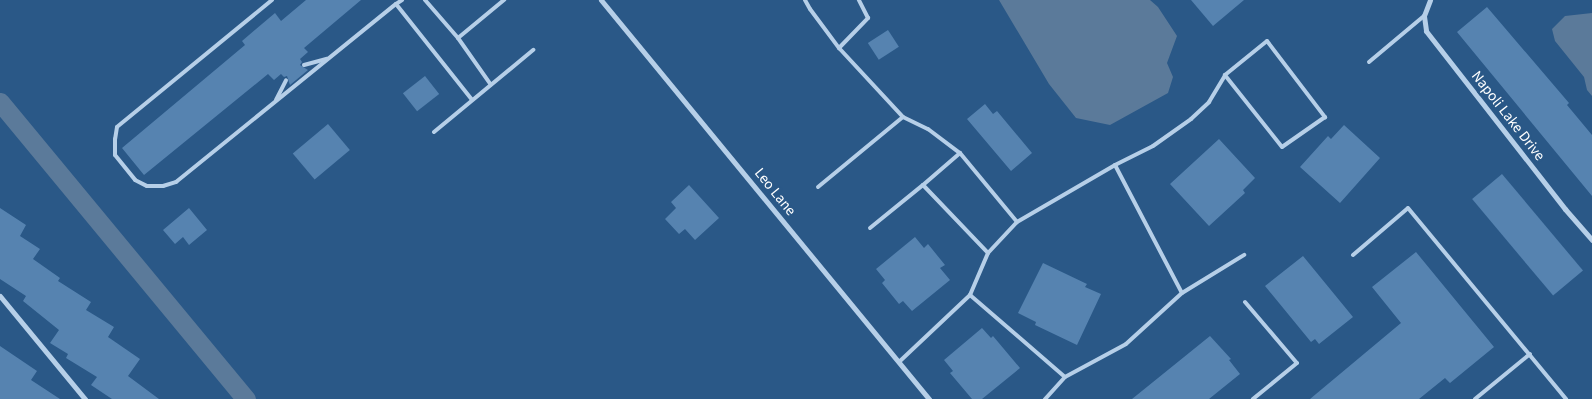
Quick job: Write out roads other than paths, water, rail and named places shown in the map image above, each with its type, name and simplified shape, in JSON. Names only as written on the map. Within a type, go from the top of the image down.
[{"type":"street","name":"Leo Lane","points":[[601,0],[929,399]]},
{"type":"street","points":[[1424,16],[1430,0]]},
{"type":"street","name":"Napoli Lake Drive","points":[[1424,16],[1426,31],[1436,45],[1592,240]]},
{"type":"street","points":[[0,296],[84,399]]},
{"type":"lane","points":[[272,0],[117,126],[115,155],[135,180],[147,186],[163,186],[176,182],[402,0]]},
{"type":"lane","points":[[425,0],[458,38],[491,84]]},
{"type":"lane","points":[[458,38],[504,0]]},
{"type":"lane","points":[[805,0],[839,48],[903,117],[928,129],[960,153],[1017,222]]},
{"type":"lane","points":[[839,48],[868,18],[859,0]]},
{"type":"lane","points":[[396,4],[472,100]]},
{"type":"lane","points":[[1369,62],[1424,16]]},
{"type":"lane","points":[[899,362],[970,295],[988,253],[1017,222],[1115,165],[1153,146],[1191,119],[1209,102],[1225,75],[1267,41],[1325,117],[1282,147],[1225,75]]},
{"type":"lane","points":[[434,132],[533,50]]},
{"type":"lane","points":[[304,65],[329,58]]},
{"type":"lane","points":[[276,101],[286,80]]},
{"type":"lane","points":[[818,187],[903,117]]},
{"type":"lane","points":[[870,228],[960,153]]},
{"type":"lane","points":[[1115,165],[1182,293]]},
{"type":"lane","points":[[923,185],[988,253]]},
{"type":"lane","points":[[1353,255],[1408,208],[1530,354],[1565,399]]},
{"type":"lane","points":[[1045,399],[1065,377],[1126,344],[1182,293],[1244,255]]},
{"type":"lane","points":[[970,295],[1065,377]]},
{"type":"lane","points":[[1245,302],[1297,363],[1253,399]]},
{"type":"lane","points":[[1474,399],[1530,354]]},
{"type":"water","points":[[999,0],[1150,0],[1158,7],[1177,36],[1167,63],[1173,77],[1168,93],[1110,125],[1076,118],[1049,84]]},
{"type":"water","points":[[1592,13],[1592,96],[1587,90],[1584,77],[1555,41],[1552,29],[1565,16]]},
{"type":"waterway","points":[[0,102],[246,399]]}]
